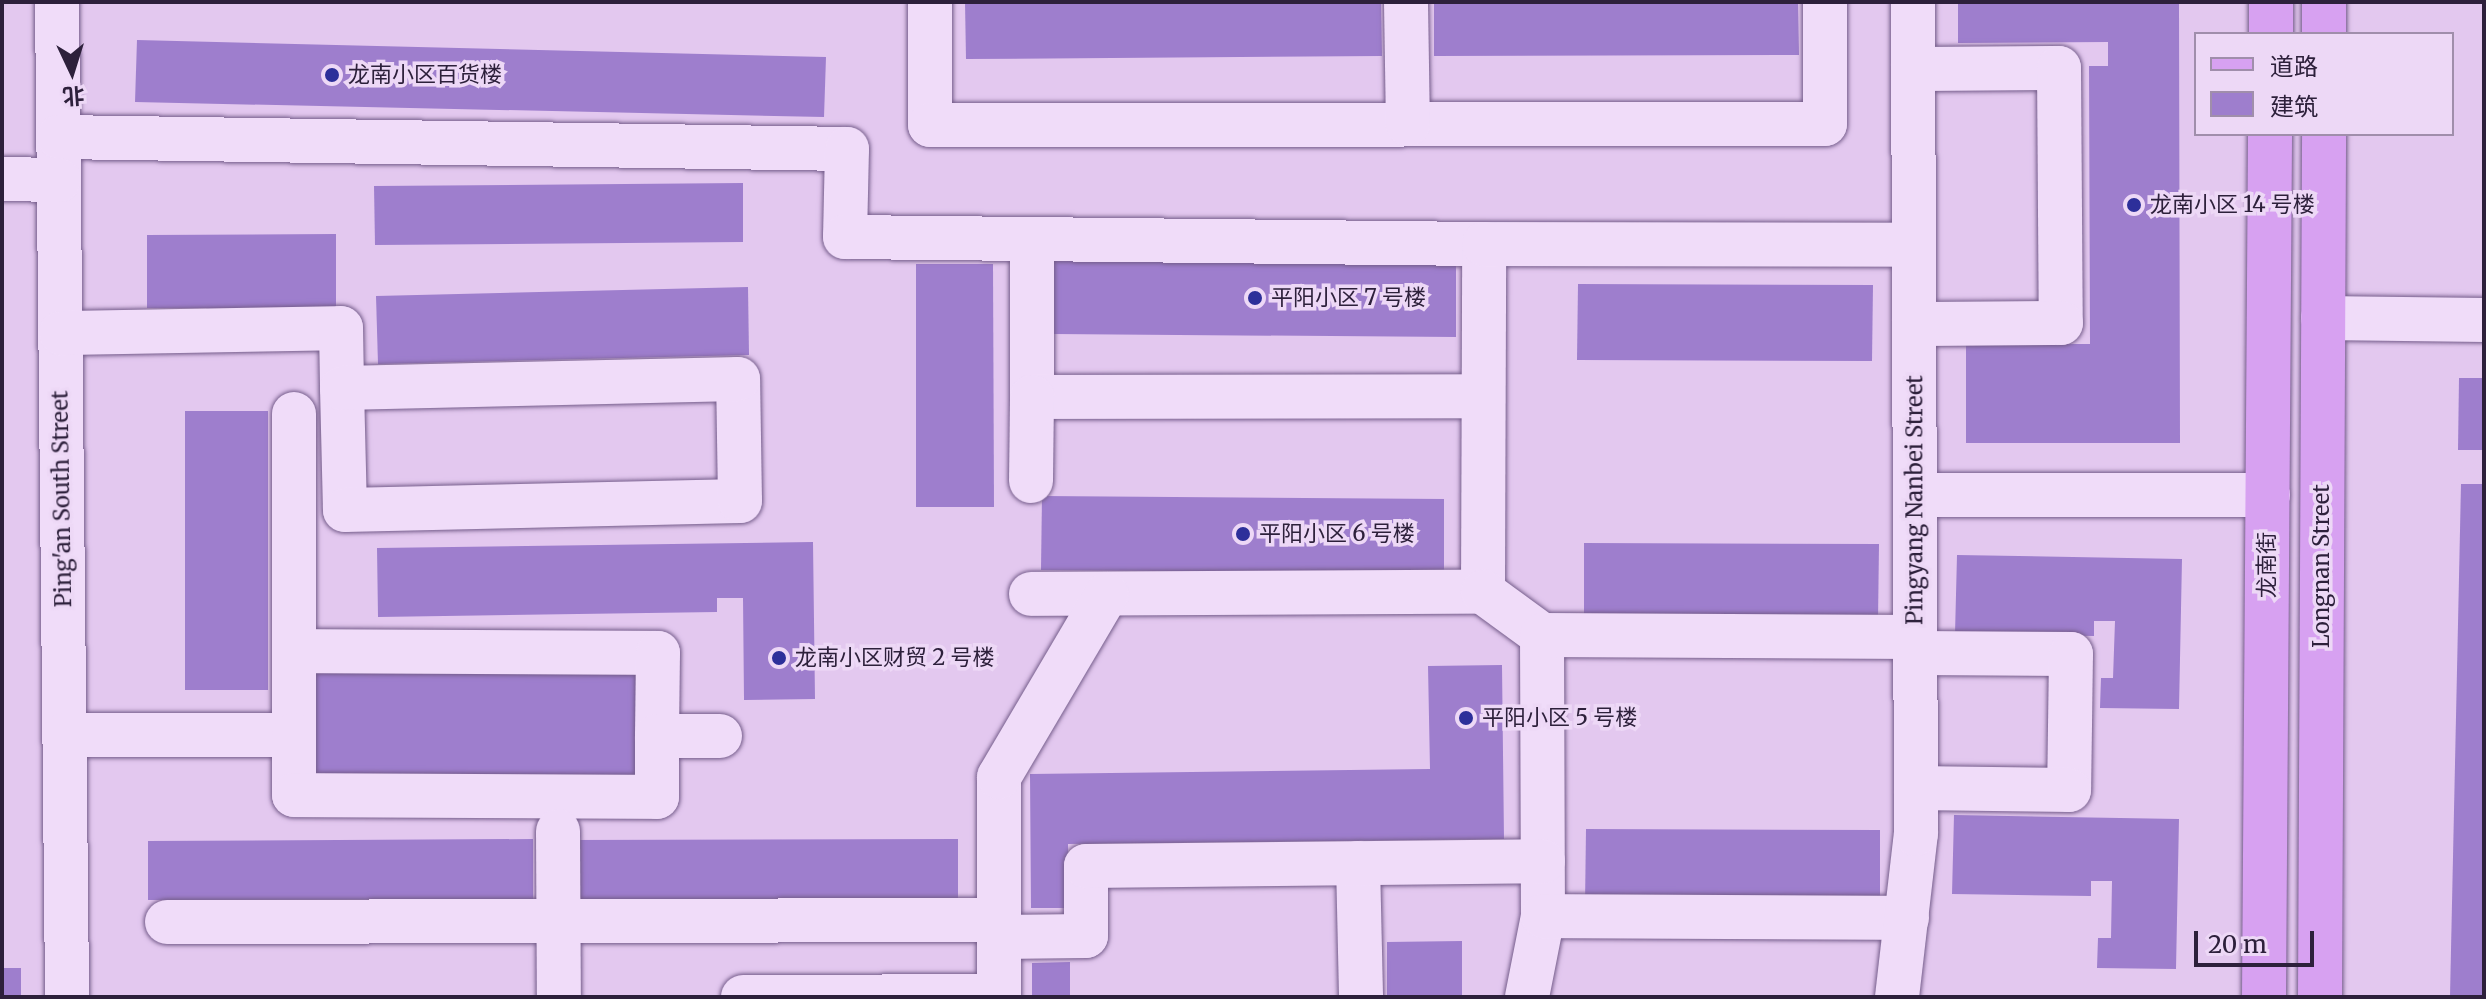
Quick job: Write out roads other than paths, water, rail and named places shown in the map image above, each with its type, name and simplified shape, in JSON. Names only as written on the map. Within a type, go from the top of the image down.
[{"type":"main road","points":[[2271,2],[2271,32]]},
{"type":"main road","points":[[2324,2],[2324,32]]},
{"type":"main road","name":"龙南街","points":[[2264,997],[2270,136]]},
{"type":"main road","name":"Longnan Street","points":[[2320,997],[2324,136]]},
{"type":"street","name":"Ping'an South Street","points":[[57,2],[67,997]]},
{"type":"street","points":[[930,2],[930,125],[1825,124],[1825,2]]},
{"type":"street","points":[[1406,2],[1408,124]]},
{"type":"street","name":"Pingyang Nanbei Street","points":[[1897,997],[1907,918],[1916,788],[1913,2]]},
{"type":"street","points":[[1913,69],[2059,68],[2061,307],[2061,323],[1914,324]]},
{"type":"street","points":[[59,137],[847,149],[845,237],[1032,241],[1914,245]]},
{"type":"street","points":[[2,179],[59,180]]},
{"type":"street","points":[[1031,481],[1032,241]]},
{"type":"street","points":[[1483,592],[1484,244]]},
{"type":"street","points":[[2323,318],[2484,320]]},
{"type":"street","points":[[61,333],[341,328],[342,388],[345,510],[740,501],[738,379],[342,388]]},
{"type":"street","points":[[1032,397],[1483,396]]},
{"type":"street","points":[[294,414],[294,651],[294,795],[657,797],[658,653],[294,651]]},
{"type":"street","points":[[1915,495],[2268,495]]},
{"type":"street","points":[[1031,594],[1483,592],[1542,635],[1916,645],[2071,654],[2069,790],[1916,788]]},
{"type":"street","points":[[743,997],[999,996],[999,777],[1107,594]]},
{"type":"street","points":[[1527,997],[1543,916],[1542,635]]},
{"type":"street","points":[[64,735],[294,735]]},
{"type":"street","points":[[657,736],[720,736]]},
{"type":"street","points":[[558,831],[559,997]]},
{"type":"street","points":[[167,922],[559,921],[999,928],[1086,936],[1086,866],[1543,861]]},
{"type":"street","points":[[1358,863],[1361,997]]},
{"type":"street","points":[[1543,916],[1907,918]]},
{"type":"place","name":"龙南小区百货楼","points":[[332,75]]},
{"type":"place","name":"龙南小区 14 号楼","points":[[2134,205]]},
{"type":"place","name":"平阳小区 7 号楼","points":[[1255,298]]},
{"type":"place","name":"平阳小区 6 号楼","points":[[1243,534]]},
{"type":"place","name":"龙南小区财贸 2 号楼","points":[[779,658]]},
{"type":"place","name":"平阳小区 5 号楼","points":[[1466,718]]}]
